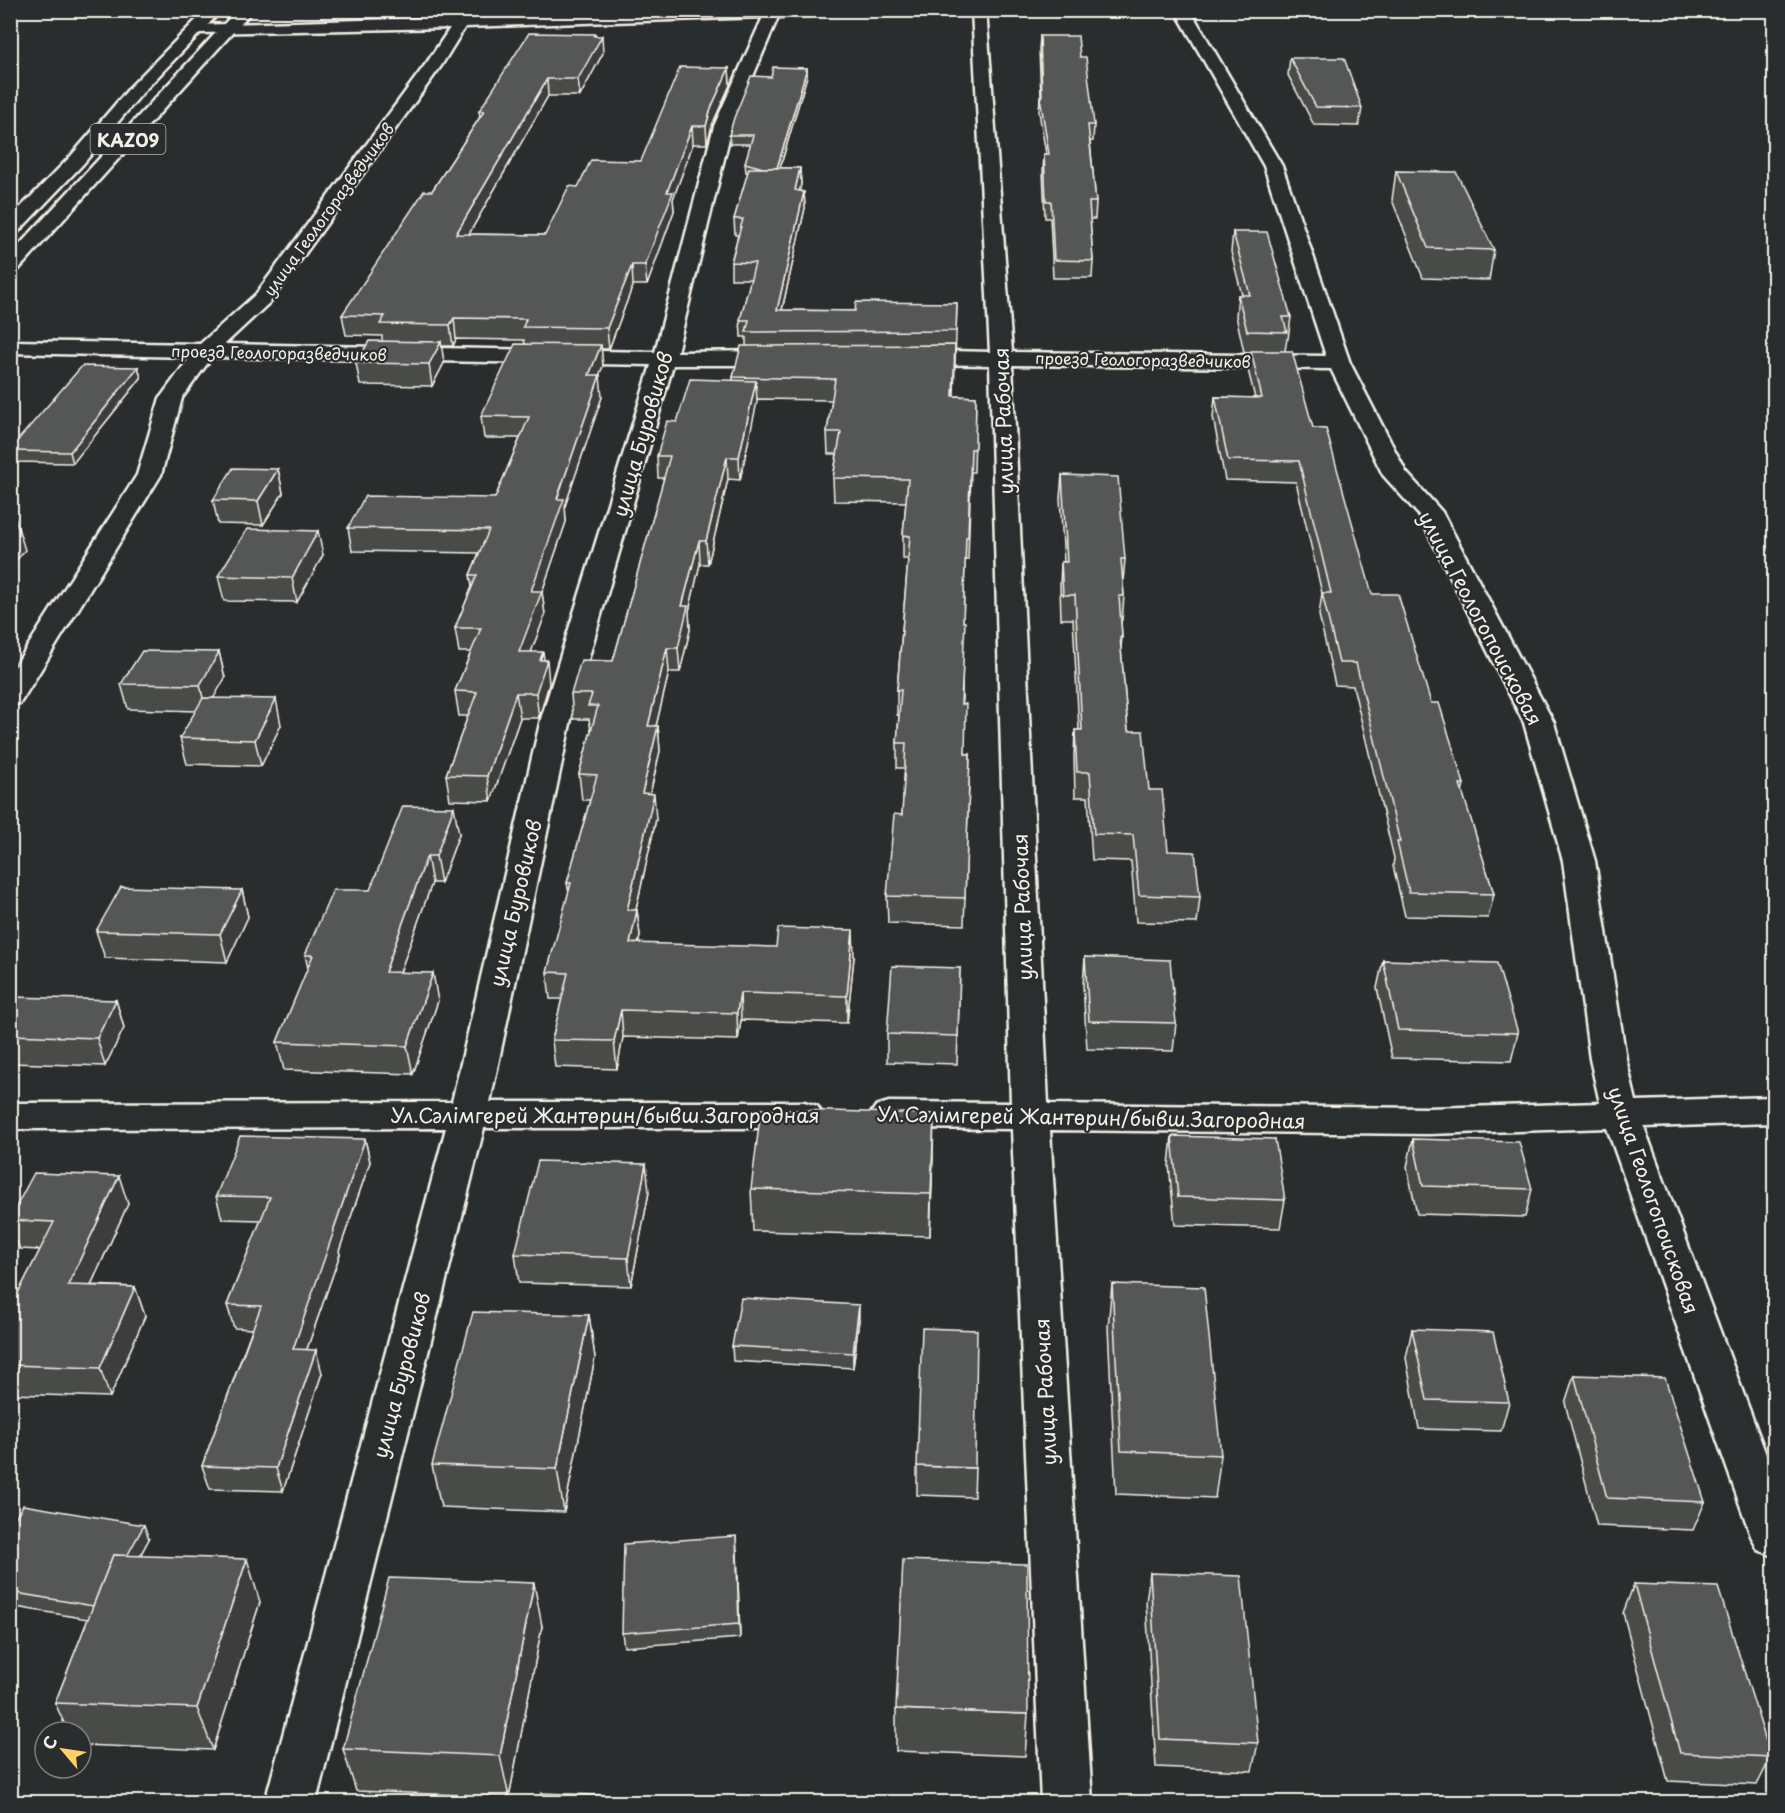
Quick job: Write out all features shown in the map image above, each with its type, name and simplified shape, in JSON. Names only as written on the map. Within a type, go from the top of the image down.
[{"type":"main road","name":"KAZ09","points":[[10,229],[77,160],[194,22],[214,10]]},
{"type":"main road","name":"KAZ09","points":[[10,267],[246,10]]},
{"type":"main road","points":[[194,22],[231,27],[460,23],[839,10]]},
{"type":"main road","name":"улица Рабочая","points":[[980,10],[1001,357],[1030,1116],[1067,1803]]},
{"type":"main road","name":"улица Геологопоисковая","points":[[1182,10],[1273,166],[1339,363],[1395,475],[1430,512],[1539,723],[1579,861],[1608,1059],[1621,1114],[1774,1536]]},
{"type":"main road","name":"улица Буровиков","points":[[290,1803],[468,1116],[556,719],[664,359],[723,126],[772,13]]},
{"type":"main road","name":"улица Геологоразведчиков","points":[[10,697],[149,475],[171,398],[205,351],[263,298],[435,63],[460,23]]},
{"type":"main road","name":"проезд Геологоразведчиков","points":[[10,347],[664,359],[803,358]]},
{"type":"main road","name":"проезд Геологоразведчиков","points":[[885,357],[1339,363]]},
{"type":"main road","name":"Ул.Сәлімгерей Жантөрин/бывш.Загородная","points":[[10,1116],[844,1115],[1428,1121],[1774,1110]]},
{"type":"building","points":[[529,33],[602,36],[578,79],[547,79],[456,234],[545,235],[569,186],[578,187],[591,160],[641,161],[680,67],[729,68],[711,108],[706,126],[692,126],[667,192],[673,192],[645,265],[632,265],[607,328],[523,327],[526,319],[454,318],[450,325],[380,324],[385,316],[342,315],[424,191],[432,191],[484,111],[479,111]]},
{"type":"building","points":[[1040,36],[1078,36],[1080,57],[1086,57],[1094,125],[1088,125],[1096,202],[1089,202],[1093,261],[1054,260],[1051,201],[1046,201],[1044,154],[1049,154],[1040,97],[1042,97]]},
{"type":"building","points":[[1290,58],[1344,58],[1362,108],[1316,107]]},
{"type":"building","points":[[773,67],[807,68],[777,168],[763,168],[745,163],[753,135],[729,135],[751,76],[771,77]]},
{"type":"building","points":[[749,168],[800,168],[795,190],[804,192],[777,310],[855,311],[856,302],[957,303],[956,331],[746,332],[749,320],[740,320],[755,263],[731,262],[743,219],[734,219]]},
{"type":"building","points":[[1396,171],[1456,172],[1494,250],[1428,248]]},
{"type":"building","points":[[1233,232],[1267,232],[1291,317],[1283,317],[1287,332],[1247,331],[1238,295],[1250,295]]},
{"type":"building","points":[[369,341],[441,342],[429,364],[356,363]]},
{"type":"building","points":[[515,344],[601,345],[589,375],[600,375],[557,499],[564,499],[531,591],[542,591],[519,652],[543,652],[540,660],[547,660],[536,693],[516,693],[487,776],[446,775],[477,692],[455,691],[481,628],[455,628],[477,575],[470,575],[489,530],[348,528],[365,496],[495,498],[529,417],[481,416]]},
{"type":"building","points":[[955,345],[953,396],[976,397],[975,449],[971,449],[968,537],[966,537],[961,704],[966,704],[965,754],[970,754],[965,898],[887,896],[894,814],[902,815],[906,743],[897,743],[901,690],[897,690],[910,536],[903,535],[908,479],[833,478],[841,432],[827,432],[835,379],[733,377],[741,346]]},
{"type":"building","points":[[1251,351],[1292,351],[1313,428],[1326,429],[1372,594],[1398,594],[1431,703],[1439,703],[1464,784],[1460,784],[1494,894],[1409,892],[1397,842],[1400,842],[1356,663],[1339,663],[1322,593],[1331,593],[1299,461],[1228,460],[1215,397],[1262,398]]},
{"type":"building","points":[[82,366],[138,367],[70,452],[10,451],[10,449]]},
{"type":"building","points":[[690,379],[756,381],[739,457],[727,457],[706,541],[699,541],[682,606],[688,606],[678,648],[667,648],[648,726],[658,726],[642,793],[654,794],[627,910],[637,910],[630,943],[776,947],[778,928],[853,930],[847,996],[740,993],[737,1013],[621,1010],[614,1041],[552,1040],[568,973],[547,972],[571,883],[567,883],[597,775],[579,774],[598,706],[588,706],[592,694],[571,694],[581,660],[613,661],[670,456],[657,456],[667,421],[677,422]]},
{"type":"building","points":[[233,468],[278,469],[258,501],[213,500]]},
{"type":"building","points":[[1062,475],[1118,477],[1125,559],[1121,559],[1124,596],[1119,596],[1122,637],[1120,637],[1128,731],[1143,731],[1149,790],[1162,790],[1168,851],[1195,852],[1200,897],[1139,895],[1133,835],[1094,834],[1090,772],[1077,772],[1075,730],[1082,730],[1075,595],[1063,595],[1061,562],[1067,562]]},
{"type":"building","points":[[247,529],[318,531],[292,578],[218,576]]},
{"type":"building","points":[[142,651],[219,652],[200,685],[121,684]]},
{"type":"building","points":[[203,698],[276,699],[255,740],[180,738]]},
{"type":"building","points":[[403,806],[454,807],[436,856],[427,856],[385,972],[433,973],[407,1046],[277,1042],[313,955],[305,955],[333,890],[370,890]]},
{"type":"building","points":[[121,887],[242,890],[220,934],[96,931]]},
{"type":"building","points":[[1085,957],[1170,960],[1176,1023],[1089,1021]]},
{"type":"building","points":[[1383,960],[1497,963],[1518,1033],[1398,1030]]},
{"type":"building","points":[[892,966],[960,968],[958,1036],[887,1034]]},
{"type":"building","points":[[14,997],[116,1000],[97,1038],[10,1035],[10,1002]]},
{"type":"building","points":[[761,1109],[934,1114],[931,1194],[751,1189]]},
{"type":"building","points":[[240,1136],[365,1139],[293,1349],[316,1350],[276,1468],[202,1466],[261,1306],[227,1305],[270,1197],[216,1196]]},
{"type":"building","points":[[1172,1136],[1275,1139],[1285,1200],[1178,1197]]},
{"type":"building","points":[[1413,1139],[1519,1142],[1532,1189],[1423,1186]]},
{"type":"building","points":[[538,1161],[646,1164],[628,1258],[515,1254]]},
{"type":"building","points":[[34,1173],[119,1176],[68,1285],[135,1287],[100,1368],[10,1365],[10,1309],[54,1222],[10,1220]]},
{"type":"building","points":[[1112,1284],[1204,1287],[1221,1455],[1121,1451]]},
{"type":"building","points":[[741,1298],[859,1305],[853,1353],[732,1346]]},
{"type":"building","points":[[473,1312],[589,1315],[557,1469],[432,1465]]},
{"type":"building","points":[[922,1328],[977,1330],[975,1468],[917,1466]]},
{"type":"building","points":[[1412,1329],[1493,1332],[1509,1402],[1427,1400]]},
{"type":"building","points":[[1574,1375],[1665,1378],[1705,1502],[1607,1498]]},
{"type":"building","points":[[23,1505],[144,1525],[127,1556],[113,1555],[93,1606],[10,1592],[10,1526]]},
{"type":"building","points":[[736,1536],[739,1624],[622,1633],[624,1544]]},
{"type":"building","points":[[113,1555],[247,1559],[197,1708],[55,1703]]},
{"type":"building","points":[[903,1560],[1027,1564],[1028,1714],[896,1709]]},
{"type":"building","points":[[1150,1573],[1241,1576],[1258,1743],[1160,1739]]},
{"type":"building","points":[[389,1578],[534,1583],[500,1756],[343,1749]]},
{"type":"building","points":[[1634,1584],[1718,1587],[1771,1757],[1680,1753]]},
{"type":"building","points":[[541,1793],[653,1797],[652,1803],[539,1803]]}]
